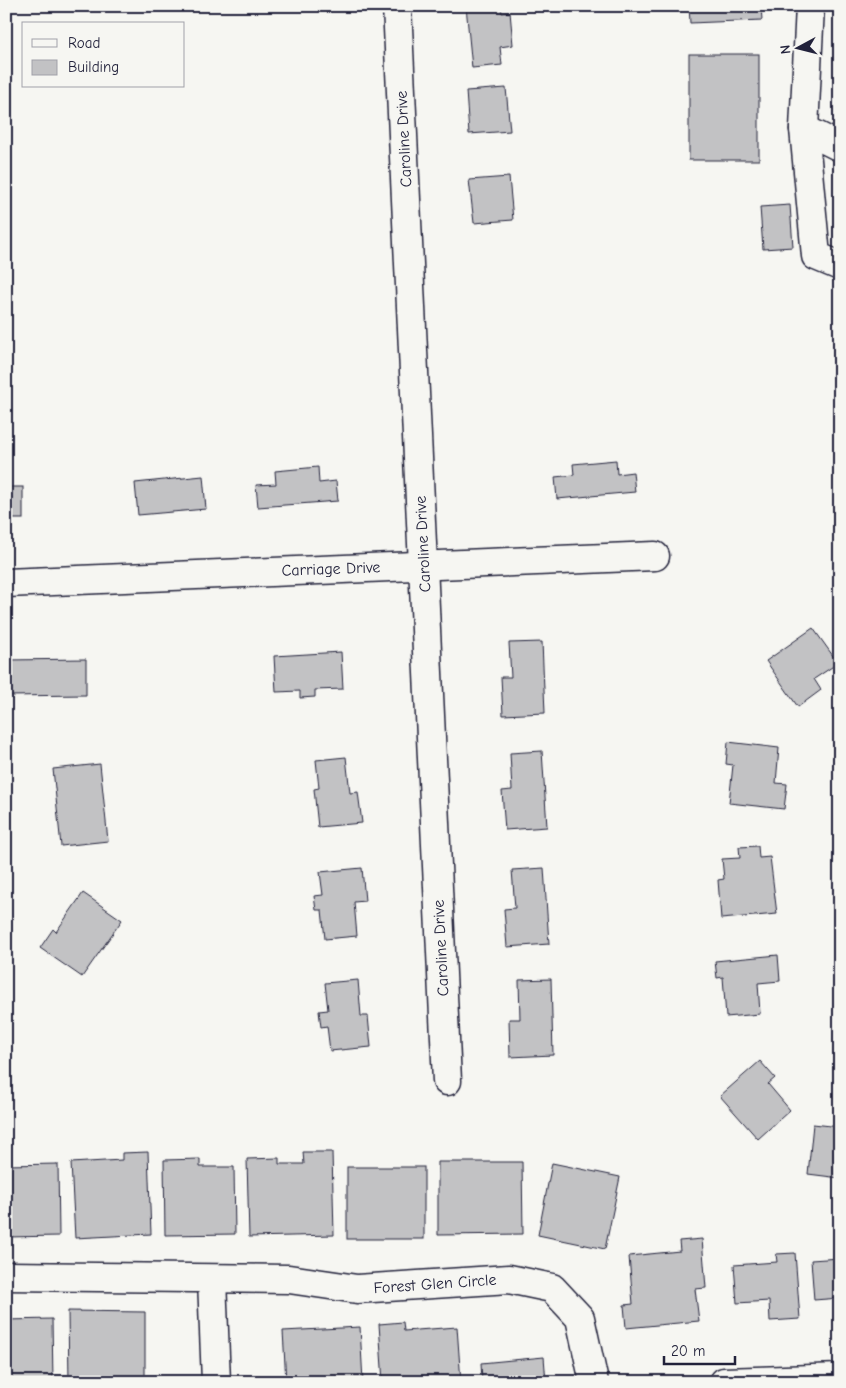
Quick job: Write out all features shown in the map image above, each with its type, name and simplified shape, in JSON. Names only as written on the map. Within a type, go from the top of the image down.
[{"type":"street","name":"Caroline Drive","points":[[397,6],[447,1081]]},
{"type":"street","points":[[810,6],[804,129],[816,256],[840,266]]},
{"type":"street","points":[[804,129],[840,147]]},
{"type":"street","name":"Carriage Drive","points":[[6,583],[655,556]]},
{"type":"street","name":"Forest Glen Circle","points":[[6,1276],[289,1279],[357,1289],[509,1280],[552,1288],[580,1318],[594,1382]]},
{"type":"street","points":[[212,1279],[216,1382]]},
{"type":"street","points":[[724,1382],[840,1378]]},
{"type":"building","points":[[466,6],[501,6],[502,13],[510,12],[513,45],[500,47],[502,65],[472,68]]},
{"type":"building","points":[[689,6],[761,6],[762,20],[690,23]]},
{"type":"building","points":[[689,54],[759,54],[759,160],[689,160]]},
{"type":"building","points":[[506,88],[510,131],[469,134],[466,91]]},
{"type":"building","points":[[509,177],[513,220],[474,223],[469,180]]},
{"type":"building","points":[[790,205],[793,247],[763,249],[760,207]]},
{"type":"building","points":[[616,460],[617,474],[633,472],[635,492],[557,499],[555,477],[574,475],[573,464]]},
{"type":"building","points":[[318,467],[319,483],[336,481],[338,501],[258,507],[256,485],[276,484],[275,471]]},
{"type":"building","points":[[203,476],[206,509],[138,515],[135,483]]},
{"type":"building","points":[[6,487],[23,487],[23,519],[6,519]]},
{"type":"building","points":[[813,628],[838,663],[814,679],[821,690],[798,707],[766,661]]},
{"type":"building","points":[[542,642],[545,713],[503,715],[501,677],[511,677],[509,643]]},
{"type":"building","points":[[341,652],[343,689],[315,690],[315,697],[300,698],[300,691],[276,692],[274,656]]},
{"type":"building","points":[[86,659],[86,695],[7,696],[7,660]]},
{"type":"building","points":[[728,742],[779,748],[776,783],[787,784],[784,809],[729,803],[733,765],[726,764]]},
{"type":"building","points":[[542,751],[547,827],[505,830],[502,791],[512,790],[510,753]]},
{"type":"building","points":[[346,757],[350,793],[358,792],[362,823],[318,827],[314,789],[319,788],[316,760]]},
{"type":"building","points":[[100,764],[108,841],[61,846],[53,769]]},
{"type":"building","points":[[758,846],[759,858],[770,857],[777,914],[721,919],[718,880],[724,879],[722,859],[740,858],[739,847]]},
{"type":"building","points":[[362,868],[365,901],[354,902],[357,936],[325,939],[322,910],[316,910],[314,896],[323,895],[320,872]]},
{"type":"building","points":[[544,868],[549,944],[507,947],[504,909],[515,908],[512,870]]},
{"type":"building","points":[[83,893],[122,920],[82,977],[40,948],[53,929],[56,932]]},
{"type":"building","points":[[778,955],[780,981],[758,983],[760,1014],[726,1017],[723,977],[717,978],[715,961]]},
{"type":"building","points":[[551,979],[553,1055],[510,1057],[509,1019],[520,1019],[519,980]]},
{"type":"building","points":[[358,980],[361,1016],[368,1016],[371,1047],[330,1051],[327,1026],[321,1027],[319,1011],[328,1010],[325,983]]},
{"type":"building","points":[[760,1061],[775,1078],[768,1084],[790,1110],[758,1139],[720,1096]]},
{"type":"building","points":[[813,1124],[840,1127],[840,1178],[808,1174]]},
{"type":"building","points":[[148,1152],[151,1234],[75,1238],[71,1163],[122,1160],[122,1153]]},
{"type":"building","points":[[303,1152],[332,1152],[334,1235],[249,1237],[247,1159],[279,1158],[279,1164],[304,1164]]},
{"type":"building","points":[[200,1159],[200,1167],[234,1167],[235,1234],[165,1235],[164,1160]]},
{"type":"building","points":[[438,1162],[522,1162],[523,1234],[438,1235]]},
{"type":"building","points":[[552,1163],[620,1177],[605,1249],[538,1235]]},
{"type":"building","points":[[58,1164],[59,1236],[6,1237],[6,1165]]},
{"type":"building","points":[[347,1167],[424,1167],[424,1239],[347,1239]]},
{"type":"building","points":[[702,1239],[706,1288],[695,1289],[699,1321],[626,1328],[624,1305],[633,1304],[629,1256],[680,1251],[679,1241]]},
{"type":"building","points":[[795,1253],[800,1319],[770,1321],[769,1301],[737,1303],[734,1265],[777,1262],[776,1254]]},
{"type":"building","points":[[840,1258],[840,1298],[814,1300],[811,1260]]},
{"type":"building","points":[[68,1311],[145,1312],[145,1382],[69,1382]]},
{"type":"building","points":[[52,1319],[53,1382],[6,1382],[6,1320]]},
{"type":"building","points":[[403,1322],[404,1331],[457,1327],[461,1382],[383,1382],[379,1324]]},
{"type":"building","points":[[360,1327],[363,1382],[286,1382],[283,1331]]},
{"type":"building","points":[[544,1357],[546,1382],[482,1382],[481,1363]]}]
